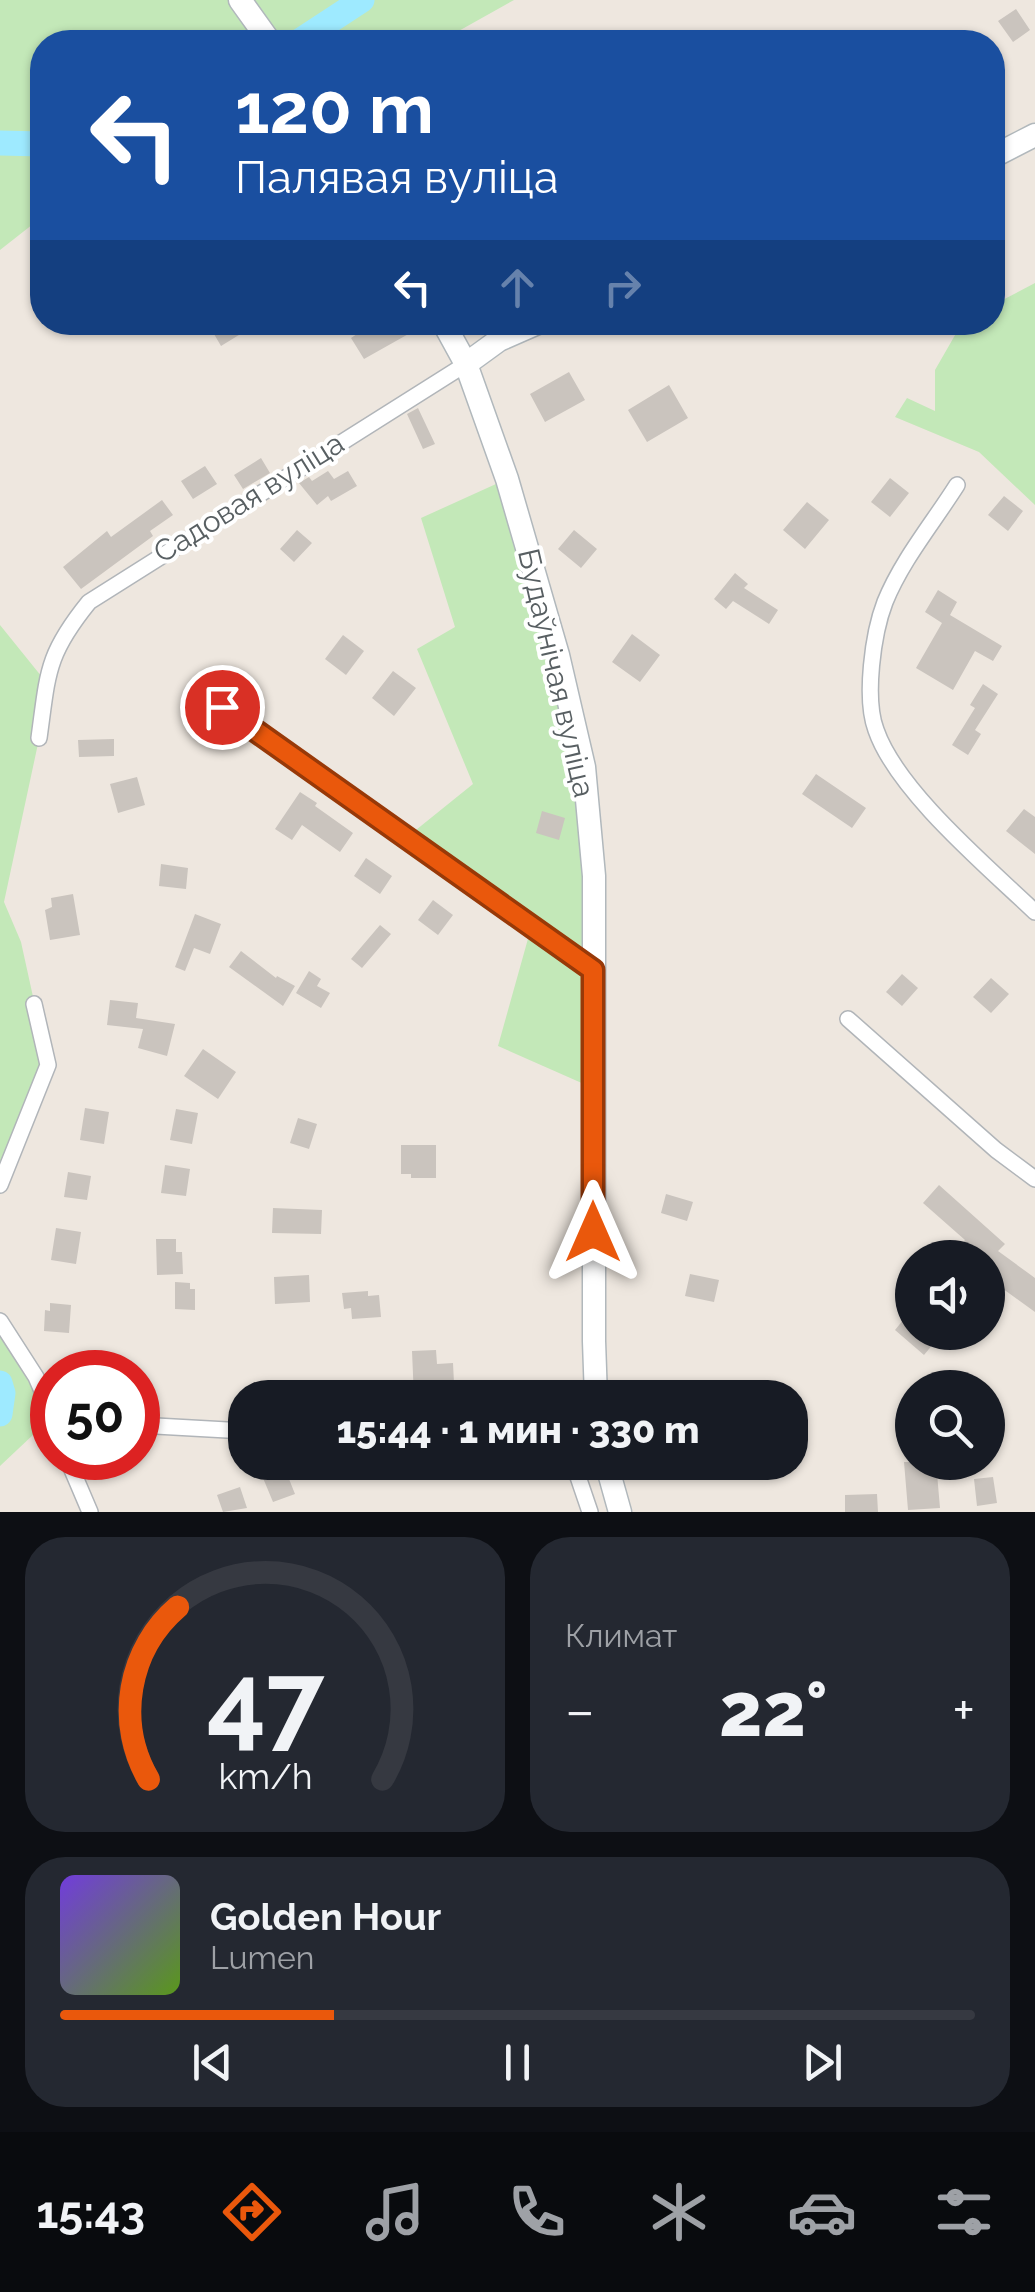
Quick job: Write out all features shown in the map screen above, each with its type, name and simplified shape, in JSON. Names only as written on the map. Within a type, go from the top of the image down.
[{"type":"main road","points":[[240,0],[261,30]]},
{"type":"main road","points":[[1005,150],[1035,135]]},
{"type":"main road","name":"Будаўнічая вуліца","points":[[450,335],[466,364],[507,479],[558,655],[580,749],[591,822],[595,1380]]},
{"type":"main road","name":"Садовая вуліца","points":[[466,364],[511,335]]},
{"type":"main road","points":[[611,1480],[620,1512]]},
{"type":"street","name":"Садовая вуліца","points":[[39,738],[50,661],[66,630],[89,602],[466,364]]},
{"type":"street","points":[[957,485],[884,604],[870,685],[875,728],[892,760],[929,808],[1035,912]]},
{"type":"street","points":[[222,707],[593,970]]},
{"type":"street","points":[[0,1185],[48,1066],[34,1004]]},
{"type":"street","points":[[848,1019],[996,1150],[1035,1179]]},
{"type":"street","points":[[0,1321],[30,1368]]},
{"type":"street","points":[[160,1426],[228,1430]]},
{"type":"street","points":[[76,1480],[90,1512]]},
{"type":"street","points":[[579,1480],[590,1512]]},
{"type":"green space","points":[[0,0],[514,0],[460,30],[30,30],[30,226],[0,250]]},
{"type":"green space","points":[[1035,283],[1035,505],[979,452],[895,417],[907,398],[935,411],[935,370],[955,335],[1005,335],[1005,299]]},
{"type":"green space","points":[[507,479],[584,767],[593,1088],[498,1046],[531,928],[406,838],[473,784],[417,649],[455,627],[421,518]]},
{"type":"green space","points":[[0,625],[46,682],[39,739],[4,902],[21,942],[48,1065],[0,1185]]},
{"type":"green space","points":[[0,1321],[30,1376],[30,1438],[0,1466]]},
{"type":"building","points":[[1016,9],[1030,30],[1013,42],[998,21]]},
{"type":"building","points":[[215,335],[239,335],[221,346]]},
{"type":"building","points":[[356,335],[407,335],[364,359],[351,338]]},
{"type":"building","points":[[569,372],[585,400],[545,422],[530,394]]},
{"type":"building","points":[[669,385],[688,418],[647,442],[628,410]]},
{"type":"building","points":[[418,408],[435,444],[423,449],[407,414]]},
{"type":"building","points":[[261,458],[270,473],[243,489],[234,475]]},
{"type":"building","points":[[205,466],[217,484],[193,499],[181,481]]},
{"type":"building","points":[[328,471],[334,479],[348,471],[357,486],[331,501],[328,496],[317,505],[299,483],[309,477],[312,481]]},
{"type":"building","points":[[890,478],[909,493],[890,517],[871,502]]},
{"type":"building","points":[[1004,496],[1023,511],[1008,531],[988,515]]},
{"type":"building","points":[[162,500],[173,515],[150,531],[153,536],[81,589],[63,567],[107,531],[111,537]]},
{"type":"building","points":[[807,502],[829,520],[805,549],[783,530]]},
{"type":"building","points":[[297,530],[312,543],[294,562],[280,549]]},
{"type":"building","points":[[574,530],[597,549],[581,568],[558,549]]},
{"type":"building","points":[[735,573],[748,584],[744,588],[778,610],[769,624],[733,601],[726,609],[714,599]]},
{"type":"building","points":[[938,590],[957,602],[950,615],[1002,646],[993,661],[975,651],[953,690],[916,668],[942,623],[925,612]]},
{"type":"building","points":[[632,634],[660,655],[640,682],[612,662]]},
{"type":"building","points":[[343,635],[364,651],[346,675],[325,659]]},
{"type":"building","points":[[393,671],[416,688],[394,716],[372,698]]},
{"type":"building","points":[[983,684],[998,694],[975,730],[981,734],[968,755],[952,745],[975,708],[970,705]]},
{"type":"building","points":[[114,739],[114,756],[79,757],[78,740]]},
{"type":"building","points":[[816,774],[866,808],[852,828],[802,794]]},
{"type":"building","points":[[137,777],[145,805],[118,813],[110,784]]},
{"type":"building","points":[[300,792],[353,833],[340,852],[302,825],[292,840],[275,829]]},
{"type":"building","points":[[1024,809],[1035,817],[1035,854],[1006,831]]},
{"type":"building","points":[[542,811],[565,818],[559,840],[536,833]]},
{"type":"building","points":[[366,858],[392,876],[380,894],[354,876]]},
{"type":"building","points":[[161,864],[188,868],[186,889],[159,886]]},
{"type":"building","points":[[73,894],[80,935],[50,940],[45,910],[52,907],[51,898]]},
{"type":"building","points":[[433,900],[453,915],[438,935],[418,920]]},
{"type":"building","points":[[195,914],[221,924],[210,954],[194,948],[185,971],[175,967]]},
{"type":"building","points":[[380,925],[391,934],[362,968],[351,959]]},
{"type":"building","points":[[241,951],[276,978],[295,986],[283,1006],[229,967]]},
{"type":"building","points":[[309,971],[321,979],[317,986],[330,993],[321,1008],[296,993]]},
{"type":"building","points":[[902,974],[918,988],[902,1006],[886,992]]},
{"type":"building","points":[[991,978],[1009,994],[991,1013],[973,997]]},
{"type":"building","points":[[110,1000],[138,1003],[136,1018],[175,1024],[167,1056],[138,1048],[143,1029],[107,1025]]},
{"type":"building","points":[[203,1049],[236,1072],[218,1099],[184,1076]]},
{"type":"building","points":[[85,1108],[109,1112],[104,1144],[80,1140]]},
{"type":"building","points":[[176,1109],[198,1113],[192,1144],[170,1140]]},
{"type":"building","points":[[298,1118],[317,1124],[309,1149],[290,1143]]},
{"type":"building","points":[[401,1145],[436,1145],[436,1178],[401,1174]]},
{"type":"building","points":[[165,1165],[190,1169],[186,1196],[161,1193]]},
{"type":"building","points":[[68,1172],[91,1176],[87,1200],[64,1197]]},
{"type":"building","points":[[939,1185],[1001,1240],[965,1240],[923,1203]]},
{"type":"building","points":[[666,1194],[693,1202],[687,1221],[661,1213]]},
{"type":"building","points":[[273,1208],[322,1210],[321,1234],[272,1233]]},
{"type":"building","points":[[56,1228],[81,1232],[76,1264],[51,1260]]},
{"type":"building","points":[[156,1239],[176,1239],[176,1252],[182,1252],[183,1274],[157,1275]]},
{"type":"building","points":[[1005,1256],[1035,1278],[1035,1312],[1005,1290]]},
{"type":"building","points":[[690,1274],[719,1280],[714,1302],[685,1296]]},
{"type":"building","points":[[309,1275],[310,1302],[275,1304],[274,1277]]},
{"type":"building","points":[[175,1282],[190,1283],[190,1289],[195,1289],[195,1310],[175,1309]]},
{"type":"building","points":[[368,1291],[368,1296],[379,1295],[381,1317],[352,1319],[351,1308],[344,1309],[342,1293]]},
{"type":"building","points":[[50,1303],[71,1305],[69,1333],[44,1331],[45,1310],[50,1311]]},
{"type":"building","points":[[436,1350],[437,1364],[453,1363],[454,1380],[413,1380],[412,1351]]},
{"type":"building","points":[[264,1480],[289,1480],[295,1494],[273,1502]]},
{"type":"building","points":[[906,1480],[938,1480],[940,1508],[908,1510]]},
{"type":"building","points":[[974,1480],[993,1480],[997,1503],[977,1506]]},
{"type":"building","points":[[240,1487],[247,1508],[223,1512],[217,1495]]},
{"type":"building","points":[[877,1494],[878,1512],[845,1512],[845,1495]]},
{"type":"waterway","points":[[316,30],[362,0]]},
{"type":"waterway","points":[[0,143],[30,144]]},
{"type":"waterway","points":[[0,1383],[0,1414]]},
{"type":"route","points":[[222,707],[593,970],[593,1232]]}]
